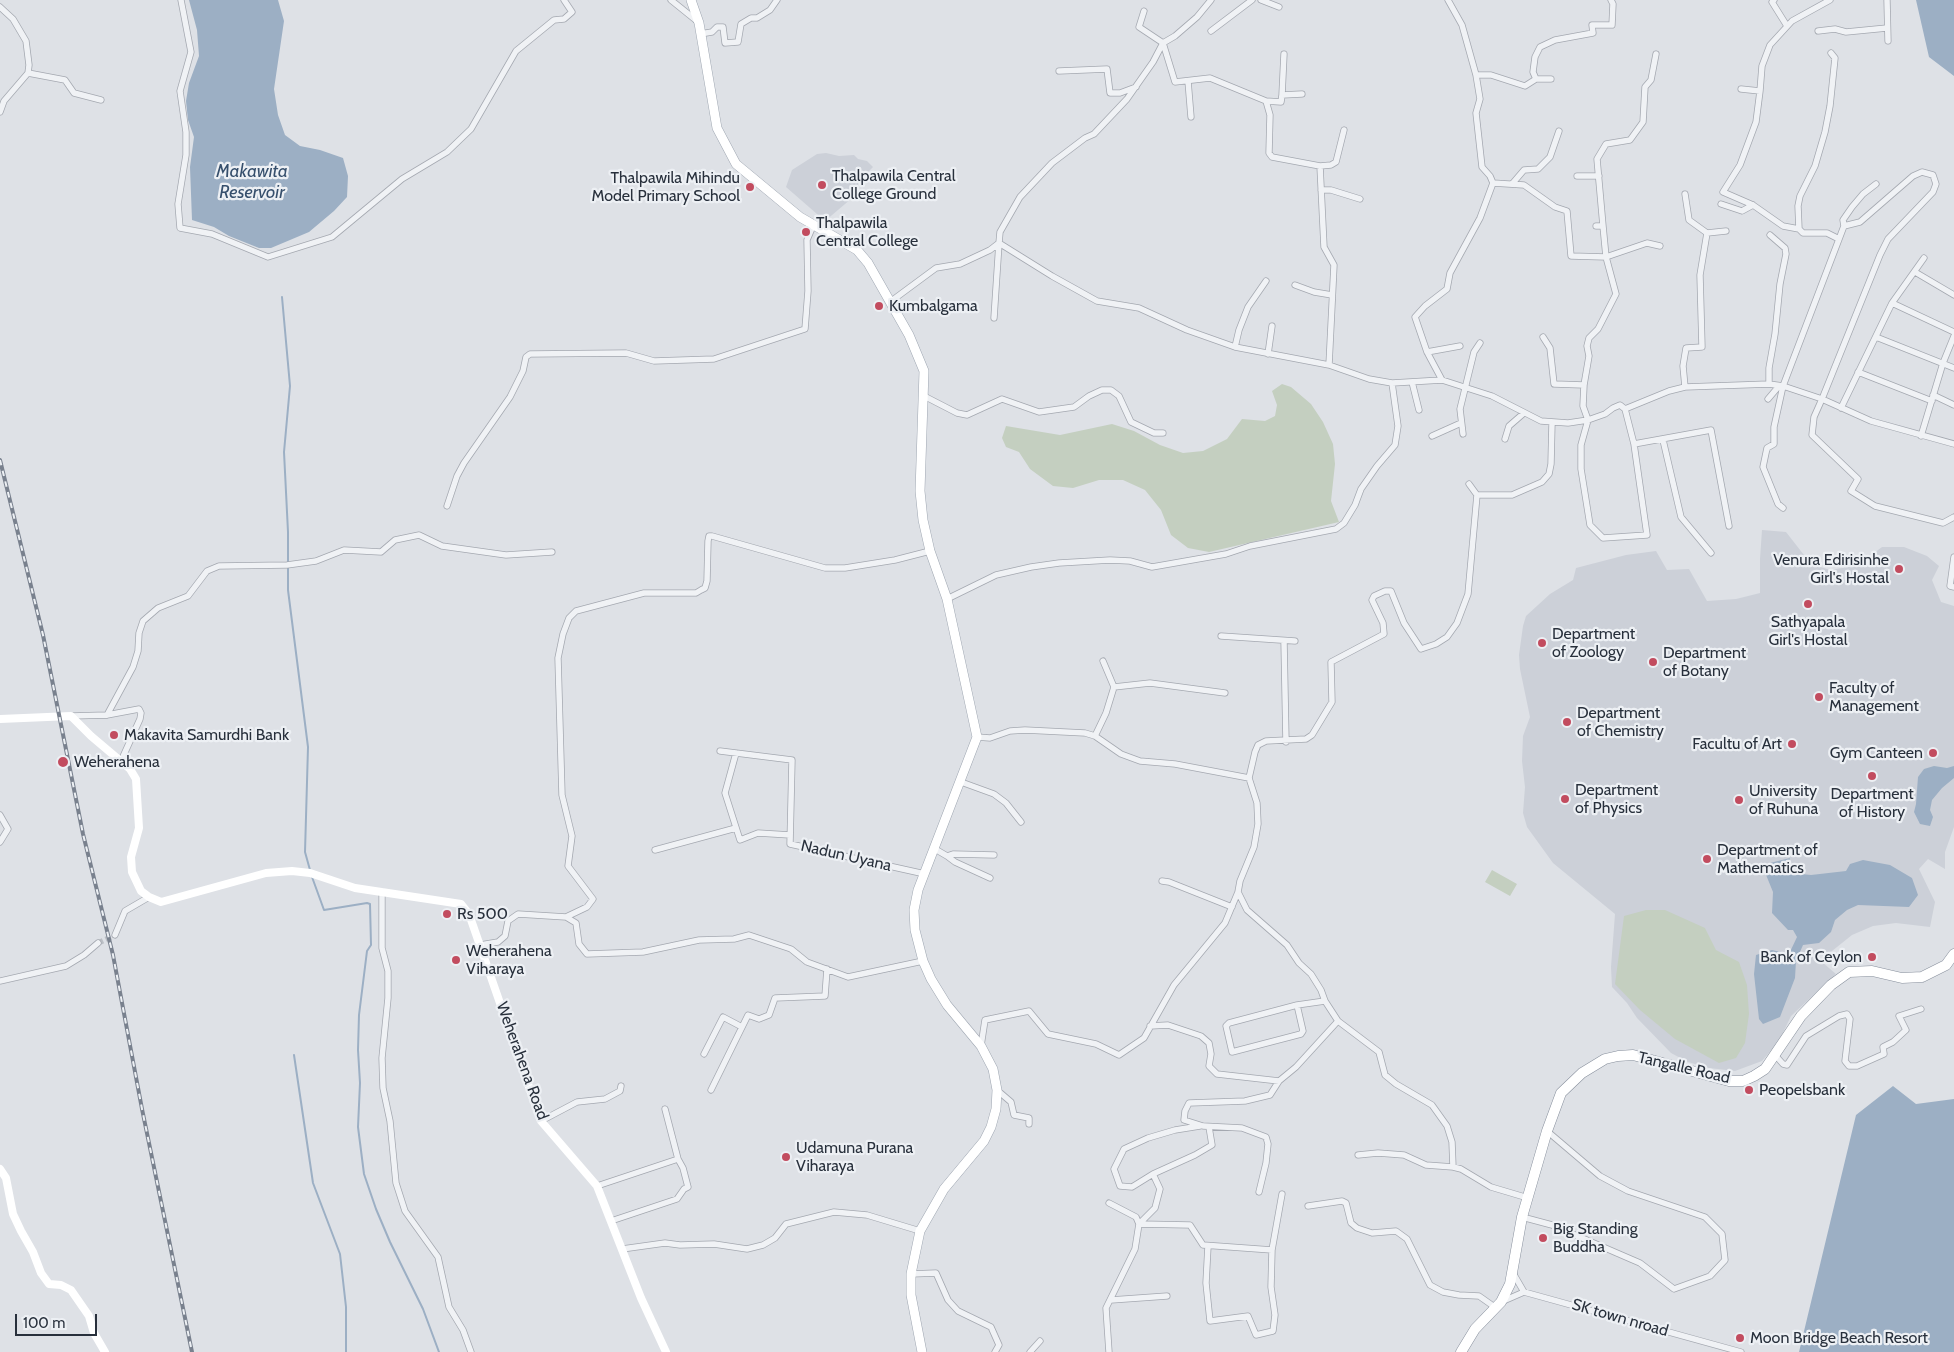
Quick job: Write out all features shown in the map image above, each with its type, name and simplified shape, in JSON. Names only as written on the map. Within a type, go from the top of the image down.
[{"type":"highway","name":"Tangalle Road","points":[[1461,1352],[1475,1330],[1498,1305],[1510,1284],[1514,1273],[1515,1248],[1522,1217],[1547,1131],[1561,1094],[1582,1072],[1605,1059],[1618,1056],[1633,1056],[1729,1081],[1743,1081],[1764,1069],[1801,1016],[1831,985],[1849,972],[1872,971],[1902,978],[1922,977],[1946,965],[1954,954]]},
{"type":"main road","points":[[691,0],[699,23],[717,128],[736,164],[813,226],[839,238],[857,250],[868,263],[909,335],[924,371],[920,490],[923,520],[930,551],[947,599],[977,737],[918,890],[914,910],[915,930],[923,961],[931,979],[947,1005],[981,1046],[993,1069],[997,1090],[996,1109],[992,1127],[984,1141],[944,1189],[920,1231],[911,1274],[911,1296],[922,1352]]},
{"type":"main road","points":[[0,719],[71,716],[91,736],[130,769],[136,779],[139,828],[131,857],[132,872],[141,891],[149,897]]},
{"type":"main road","name":"Weherahena Road","points":[[149,897],[161,902],[266,873],[292,870],[310,873],[355,888],[461,904],[469,914],[541,1121],[597,1186],[666,1352]]},
{"type":"main road","points":[[0,1169],[6,1178],[13,1214],[20,1231],[33,1252],[41,1273],[50,1284],[61,1285],[71,1290],[89,1316],[94,1333],[105,1352]]},
{"type":"street","points":[[182,0],[191,52],[180,91],[186,132],[186,154],[178,204],[180,228],[212,234],[268,257],[332,237],[402,179],[447,152],[471,129],[516,51],[554,20],[564,20],[572,12],[564,0]]},
{"type":"street","points":[[672,0],[699,23]]},
{"type":"street","points":[[700,34],[712,32],[717,27],[723,27],[725,43],[738,42],[741,24],[751,18],[757,18],[770,10],[777,0]]},
{"type":"street","points":[[994,318],[1000,232],[1020,198],[1052,164],[1094,134],[1136,87],[1154,62],[1162,43],[1175,36],[1197,17],[1211,0]]},
{"type":"street","points":[[1211,31],[1252,0]]},
{"type":"street","points":[[1261,0],[1279,7]]},
{"type":"street","points":[[1442,380],[1428,352],[1415,317],[1447,289],[1450,274],[1480,218],[1493,183],[1482,167],[1476,113],[1480,99],[1476,75],[1462,25],[1448,0]]},
{"type":"street","points":[[1536,79],[1533,72],[1535,56],[1540,47],[1555,40],[1593,33],[1592,25],[1612,25],[1613,4],[1610,0]]},
{"type":"street","points":[[1774,0],[1772,2],[1787,26]]},
{"type":"street","points":[[1830,0],[1792,21],[1770,46],[1762,66],[1756,122],[1748,147],[1740,165],[1723,192],[1752,205],[1783,226],[1799,229],[1803,233],[1827,232],[1839,239]]},
{"type":"street","points":[[1887,0],[1888,41]]},
{"type":"street","points":[[0,7],[13,19],[26,41],[29,65],[28,73],[4,101],[0,112]]},
{"type":"street","points":[[1144,11],[1139,27],[1162,43],[1175,82],[1210,78],[1266,101],[1281,102],[1284,54]]},
{"type":"street","points":[[1818,31],[1835,29],[1846,32],[1887,28]]},
{"type":"street","points":[[1799,229],[1798,206],[1800,196],[1815,166],[1830,106],[1835,58],[1831,53]]},
{"type":"street","points":[[999,243],[1097,301],[1139,308],[1187,330],[1235,347],[1329,365],[1369,379],[1392,383],[1442,380],[1492,396],[1541,421],[1552,423],[1588,420],[1605,414],[1620,405],[1625,409],[1634,444],[1648,535],[1603,538],[1590,525],[1581,469],[1581,445],[1588,420],[1583,406],[1588,356],[1587,346],[1589,338],[1598,329],[1616,294],[1606,257],[1598,159],[1606,144],[1630,140],[1643,122],[1645,87],[1651,80],[1656,54]]},
{"type":"street","points":[[1058,71],[1107,68],[1110,93],[1120,93],[1136,87]]},
{"type":"street","points":[[28,73],[65,80],[74,93],[100,100]]},
{"type":"street","points":[[1476,75],[1491,75],[1525,86],[1536,79],[1551,79]]},
{"type":"street","points":[[1188,80],[1191,117]]},
{"type":"street","points":[[1740,89],[1760,91]]},
{"type":"street","points":[[1282,95],[1302,94]]},
{"type":"street","points":[[1266,101],[1270,115],[1270,153],[1272,157],[1320,166],[1331,166],[1336,162],[1344,130]]},
{"type":"street","points":[[1512,184],[1524,170],[1538,169],[1550,156],[1559,131]]},
{"type":"street","points":[[1320,166],[1324,247],[1334,265],[1329,365]]},
{"type":"street","points":[[1844,226],[1860,222],[1913,176],[1922,172],[1933,175],[1936,184],[1933,192],[1888,239],[1880,255],[1814,417],[1812,436],[1858,479],[1851,490],[1876,506],[1943,523],[1954,517]]},
{"type":"street","points":[[1577,176],[1599,176]]},
{"type":"street","points":[[1493,183],[1524,185],[1555,207],[1567,211],[1571,256],[1606,257],[1647,243],[1660,246]]},
{"type":"street","points":[[1783,508],[1778,504],[1763,467],[1767,448],[1774,444],[1774,427],[1781,386],[1844,226],[1843,220],[1863,194],[1876,184]]},
{"type":"street","points":[[1321,190],[1331,190],[1360,199]]},
{"type":"street","points":[[1686,194],[1689,220],[1707,233],[1726,230]]},
{"type":"street","points":[[1721,204],[1742,210],[1752,205]]},
{"type":"street","points":[[447,506],[457,476],[464,463],[510,397],[523,371],[526,357],[530,354],[626,353],[654,361],[714,359],[805,330],[808,291],[807,240],[813,226]]},
{"type":"street","points":[[1596,226],[1602,226]]},
{"type":"street","points":[[1685,387],[1683,366],[1686,348],[1702,347],[1700,275],[1707,233]]},
{"type":"street","points":[[1770,235],[1785,248],[1786,254],[1780,284],[1775,334],[1769,368],[1770,384]]},
{"type":"street","points":[[890,302],[936,268],[960,264],[990,250],[999,243]]},
{"type":"street","points":[[1841,408],[1892,303],[1924,258]]},
{"type":"street","points":[[1915,272],[1954,296]]},
{"type":"street","points":[[1235,347],[1248,307],[1266,281]]},
{"type":"street","points":[[1295,286],[1332,295]]},
{"type":"street","points":[[1892,303],[1954,332]]},
{"type":"street","points":[[1268,354],[1272,326]]},
{"type":"street","points":[[1543,337],[1550,348],[1554,384],[1584,385]]},
{"type":"street","points":[[1876,337],[1954,368]]},
{"type":"street","points":[[1921,436],[1943,363],[1954,338]]},
{"type":"street","points":[[1463,434],[1460,409],[1464,386],[1474,352],[1480,343]]},
{"type":"street","points":[[1428,352],[1460,346]]},
{"type":"street","points":[[1858,372],[1954,405]]},
{"type":"street","points":[[1412,382],[1419,410]]},
{"type":"street","points":[[947,599],[996,575],[1031,567],[1059,563],[1110,560],[1130,561],[1152,566],[1226,554],[1250,546],[1336,529],[1344,523],[1377,466],[1395,445],[1398,426],[1392,383]]},
{"type":"street","points":[[1625,409],[1669,390],[1685,387],[1770,384],[1822,399],[1871,421],[1954,444]]},
{"type":"street","points":[[1768,399],[1781,386]]},
{"type":"street","points":[[924,396],[957,414],[968,415],[1002,398],[1039,412],[1074,407],[1088,396],[1102,390],[1111,390],[1119,396],[1131,422],[1154,433],[1163,433]]},
{"type":"street","points":[[1505,439],[1509,426],[1524,413]]},
{"type":"street","points":[[1432,436],[1461,423]]},
{"type":"street","points":[[1477,495],[1512,494],[1542,482],[1549,474],[1551,464],[1552,423]]},
{"type":"street","points":[[1634,444],[1711,430],[1729,526]]},
{"type":"street","points":[[1663,440],[1681,517],[1711,553]]},
{"type":"street","points":[[981,1046],[985,1020],[1029,1011],[1048,1034],[1096,1044],[1119,1054],[1144,1038],[1174,985],[1226,923],[1254,846],[1258,824],[1256,804],[1249,778],[1258,745],[1266,741],[1286,742],[1306,739],[1312,735],[1332,702],[1331,662],[1384,634],[1383,623],[1372,600],[1374,596],[1384,591],[1391,592],[1404,623],[1421,650],[1447,637],[1458,623],[1468,594],[1477,495],[1469,484]]},
{"type":"street","points":[[107,715],[133,667],[138,651],[138,632],[143,621],[158,608],[188,596],[207,571],[219,566],[287,565],[316,561],[344,550],[381,552],[395,540],[419,535],[442,546],[506,555],[552,552]]},
{"type":"street","points":[[480,945],[498,942],[505,936],[508,921],[518,914],[566,917],[587,907],[593,899],[568,866],[572,836],[562,796],[558,658],[568,618],[576,611],[644,593],[696,592],[705,588],[709,536],[825,568],[844,568],[895,560],[930,551]]},
{"type":"street","points":[[1954,557],[1950,586],[1954,587]]},
{"type":"street","points":[[1221,636],[1295,641]]},
{"type":"street","points":[[1284,641],[1286,742]]},
{"type":"street","points":[[1095,736],[1106,713],[1114,687],[1103,661]]},
{"type":"street","points":[[1114,687],[1150,683],[1225,693]]},
{"type":"street","points":[[71,716],[107,715],[139,709],[141,713],[121,761]]},
{"type":"street","points":[[977,737],[990,738],[1010,730],[1078,733],[1095,736],[1121,754],[1140,761],[1175,764],[1249,778]]},
{"type":"street","points":[[720,751],[736,753],[725,793],[740,840],[758,832],[790,835]]},
{"type":"street","name":"Nadun Uyana","points":[[736,753],[792,760],[790,844],[925,874]]},
{"type":"street","points":[[961,782],[994,794],[1006,803],[1021,822]]},
{"type":"street","points":[[0,815],[8,828],[0,842]]},
{"type":"street","points":[[655,850],[736,828]]},
{"type":"street","points":[[935,849],[955,862],[990,878]]},
{"type":"street","points":[[947,856],[953,854],[994,854]]},
{"type":"street","points":[[1162,881],[1232,907]]},
{"type":"street","points":[[382,892],[382,948],[388,971],[388,998],[382,1058],[383,1088],[390,1121],[396,1183],[405,1211],[438,1257],[449,1307],[463,1330],[471,1352]]},
{"type":"street","points":[[1238,892],[1247,910],[1287,946],[1299,963],[1311,974],[1322,990],[1325,1001],[1338,1021],[1379,1052],[1385,1075],[1396,1084],[1432,1105],[1447,1126],[1452,1142],[1453,1166]]},
{"type":"street","points":[[115,935],[125,911],[149,897]]},
{"type":"street","points":[[566,917],[576,924],[578,944],[587,954],[643,952],[699,940],[734,939],[749,934],[790,949],[807,962],[848,977],[923,961]]},
{"type":"street","points":[[0,981],[66,966],[84,955],[98,943]]},
{"type":"street","points":[[711,1090],[748,1015],[759,1019],[769,1015],[775,998],[825,996],[827,969]]},
{"type":"street","points":[[1296,1005],[1303,1031],[1300,1034],[1232,1052],[1226,1026],[1229,1023],[1296,1005],[1325,1001]]},
{"type":"street","points":[[1774,1055],[1783,1064],[1787,1065],[1806,1036],[1839,1016],[1847,1014],[1850,1019],[1845,1061],[1849,1066],[1857,1066],[1884,1054],[1883,1047],[1893,1042],[1906,1030],[1899,1016],[1921,1009]]},
{"type":"street","points":[[704,1054],[723,1018],[742,1027]]},
{"type":"street","points":[[1206,1126],[1184,1120],[1185,1111],[1190,1103],[1245,1102],[1270,1095],[1279,1081],[1296,1067],[1338,1021]]},
{"type":"street","points":[[1150,1026],[1168,1025],[1202,1036],[1209,1043],[1211,1054],[1209,1066],[1217,1074],[1279,1081]]},
{"type":"street","points":[[541,1121],[577,1102],[605,1099],[620,1091],[621,1086]]},
{"type":"street","points":[[997,1090],[1011,1102],[1014,1116],[1029,1118],[1028,1124]]},
{"type":"street","points":[[611,1221],[677,1200],[684,1189],[688,1187],[678,1159],[665,1109]]},
{"type":"street","points":[[1206,1126],[1212,1145],[1153,1174],[1132,1188],[1120,1186],[1114,1169],[1124,1149],[1148,1138],[1175,1130],[1206,1126],[1242,1128],[1266,1137],[1268,1144],[1266,1163],[1259,1192]]},
{"type":"street","points":[[1522,1217],[1552,1225],[1640,1263],[1674,1289],[1710,1276],[1725,1260],[1722,1234],[1705,1216],[1628,1191],[1600,1176],[1547,1131]]},
{"type":"street","points":[[1358,1155],[1378,1153],[1404,1155],[1426,1165],[1453,1166],[1491,1187],[1528,1198]]},
{"type":"street","points":[[597,1186],[678,1159]]},
{"type":"street","points":[[1139,1224],[1155,1208],[1160,1189],[1153,1174]]},
{"type":"street","points":[[1208,1246],[1206,1283],[1210,1322],[1248,1316],[1256,1334],[1273,1331],[1275,1315],[1271,1288],[1272,1250],[1282,1194]]},
{"type":"street","points":[[1308,1206],[1342,1201],[1346,1203],[1351,1223],[1357,1228],[1372,1232],[1396,1231],[1407,1239],[1430,1284],[1443,1292],[1480,1296],[1498,1305],[1524,1292],[1514,1273]]},
{"type":"street","points":[[1109,1352],[1106,1308],[1135,1249],[1139,1224],[1136,1217],[1110,1203]]},
{"type":"street","points":[[622,1249],[665,1243],[680,1246],[714,1244],[747,1249],[763,1246],[775,1238],[786,1224],[834,1212],[867,1215],[920,1231]]},
{"type":"street","points":[[1139,1224],[1190,1225],[1203,1245],[1272,1250]]},
{"type":"street","points":[[911,1274],[936,1273],[948,1300],[958,1311],[991,1327],[999,1345],[995,1352]]},
{"type":"street","name":"SK town nroad","points":[[1524,1292],[1741,1352]]},
{"type":"street","points":[[1111,1300],[1167,1296]]},
{"type":"street","points":[[1030,1352],[1040,1342]]},
{"type":"shaded area","name":"Thalpawila Central College Ground","points":[[826,153],[839,156],[854,155],[858,159],[867,161],[873,167],[858,182],[858,193],[825,221],[786,187],[792,170],[817,154]]},
{"type":"shaded area","name":"University of Ruhuna","points":[[1762,530],[1786,532],[1811,564],[1830,570],[1867,564],[1874,553],[1882,547],[1904,547],[1927,556],[1939,566],[1932,580],[1941,602],[1954,606],[1954,827],[1945,852],[1945,869],[1928,859],[1919,869],[1935,902],[1930,927],[1896,923],[1873,926],[1852,935],[1832,951],[1815,956],[1836,974],[1791,1016],[1779,1041],[1762,1061],[1735,1071],[1709,1068],[1688,1062],[1671,1053],[1637,1018],[1627,1003],[1612,987],[1611,967],[1615,914],[1553,863],[1527,827],[1523,813],[1525,787],[1522,761],[1523,736],[1530,717],[1519,655],[1526,616],[1550,594],[1573,580],[1576,568],[1626,555],[1656,551],[1667,570],[1689,569],[1707,601],[1736,599],[1760,593]]},
{"type":"green space","points":[[1282,384],[1291,387],[1311,404],[1323,422],[1333,444],[1335,464],[1331,501],[1339,522],[1209,552],[1188,548],[1171,535],[1161,510],[1145,490],[1123,480],[1099,480],[1073,488],[1053,486],[1030,469],[1019,452],[1006,447],[1002,438],[1006,426],[1060,435],[1112,424],[1134,431],[1160,445],[1183,453],[1203,451],[1227,439],[1242,419],[1265,421],[1275,416],[1277,405],[1272,391]]},
{"type":"green space","points":[[1492,870],[1517,884],[1510,896],[1485,882]]},
{"type":"green space","points":[[1646,910],[1665,910],[1705,928],[1716,950],[1739,962],[1747,985],[1749,1014],[1745,1043],[1736,1058],[1719,1063],[1675,1039],[1640,1010],[1615,984],[1624,916]]},
{"type":"water","name":"Makawita Reservoir","points":[[189,0],[278,0],[284,21],[274,89],[278,115],[285,135],[300,146],[320,150],[343,158],[348,176],[347,197],[309,232],[271,248],[259,248],[229,236],[214,227],[192,220],[190,167],[194,137],[188,120],[186,101],[189,83],[199,56],[197,30]]},
{"type":"water","points":[[1916,0],[1954,0],[1954,76],[1929,57]]},
{"type":"water","points":[[1934,766],[1947,768],[1954,766],[1954,778],[1932,800],[1930,810],[1933,817],[1930,826],[1920,824],[1914,812],[1918,777],[1924,769]]},
{"type":"water","points":[[1790,858],[1788,865],[1791,873],[1811,875],[1846,871],[1850,864],[1863,860],[1890,865],[1912,878],[1918,895],[1909,907],[1858,905],[1847,910],[1835,920],[1831,932],[1819,943],[1803,945],[1796,961],[1795,978],[1780,1017],[1763,1024],[1759,1019],[1754,974],[1756,955],[1772,950],[1789,954],[1797,937],[1793,930],[1788,930],[1772,913],[1773,892],[1762,865]]},
{"type":"water","points":[[1893,1086],[1916,1104],[1954,1099],[1954,1352],[1799,1352],[1856,1115]]},
{"type":"waterway","points":[[282,297],[290,386],[284,452],[288,532],[288,590],[308,747],[305,852],[310,870]]},
{"type":"waterway","points":[[312,877],[324,910],[370,904],[371,945],[367,951],[359,1015],[358,1050],[360,1083],[358,1127],[364,1174],[376,1209],[423,1309],[439,1352]]},
{"type":"waterway","points":[[294,1055],[313,1183],[340,1254],[346,1307],[346,1352]]},
{"type":"tunnel","points":[[98,943],[115,935]]},
{"type":"railway","points":[[0,460],[43,635],[83,834],[113,955],[142,1109],[192,1352]]},
{"type":"place","name":"Thalpawila Central College Ground","points":[[822,185]]},
{"type":"place","name":"Thalpawila Mihindu Model Primary School","points":[[750,187]]},
{"type":"place","name":"Thalpawila Central College","points":[[806,232]]},
{"type":"place","name":"Kumbalgama","points":[[879,306]]},
{"type":"place","name":"Venura Edirisinhe Girl's Hostal","points":[[1899,569]]},
{"type":"place","name":"Sathyapala Girl's Hostal","points":[[1808,604]]},
{"type":"place","name":"Department of Zoology","points":[[1542,643]]},
{"type":"place","name":"Department of Botany","points":[[1653,662]]},
{"type":"place","name":"Faculty of Management","points":[[1819,697]]},
{"type":"place","name":"Department of Chemistry","points":[[1567,722]]},
{"type":"place","name":"Makavita Samurdhi Bank","points":[[114,735]]},
{"type":"place","name":"Facultu of Art","points":[[1792,744]]},
{"type":"place","name":"Gym Canteen","points":[[1933,753]]},
{"type":"place","name":"Weherahena","points":[[63,762]]},
{"type":"place","name":"Department of History","points":[[1872,776]]},
{"type":"place","name":"Department of Physics","points":[[1565,799]]},
{"type":"place","name":"University of Ruhuna","points":[[1739,800]]},
{"type":"place","name":"Department of Mathematics","points":[[1707,859]]},
{"type":"place","name":"Rs 500","points":[[447,914]]},
{"type":"place","name":"Bank of Ceylon","points":[[1872,957]]},
{"type":"place","name":"Weherahena Viharaya","points":[[456,960]]},
{"type":"place","name":"Peopelsbank","points":[[1749,1090]]},
{"type":"place","name":"Udamuna Purana Viharaya","points":[[786,1157]]},
{"type":"place","name":"Big Standing Buddha","points":[[1543,1238]]},
{"type":"place","name":"Moon Bridge Beach Resort","points":[[1740,1338]]}]
